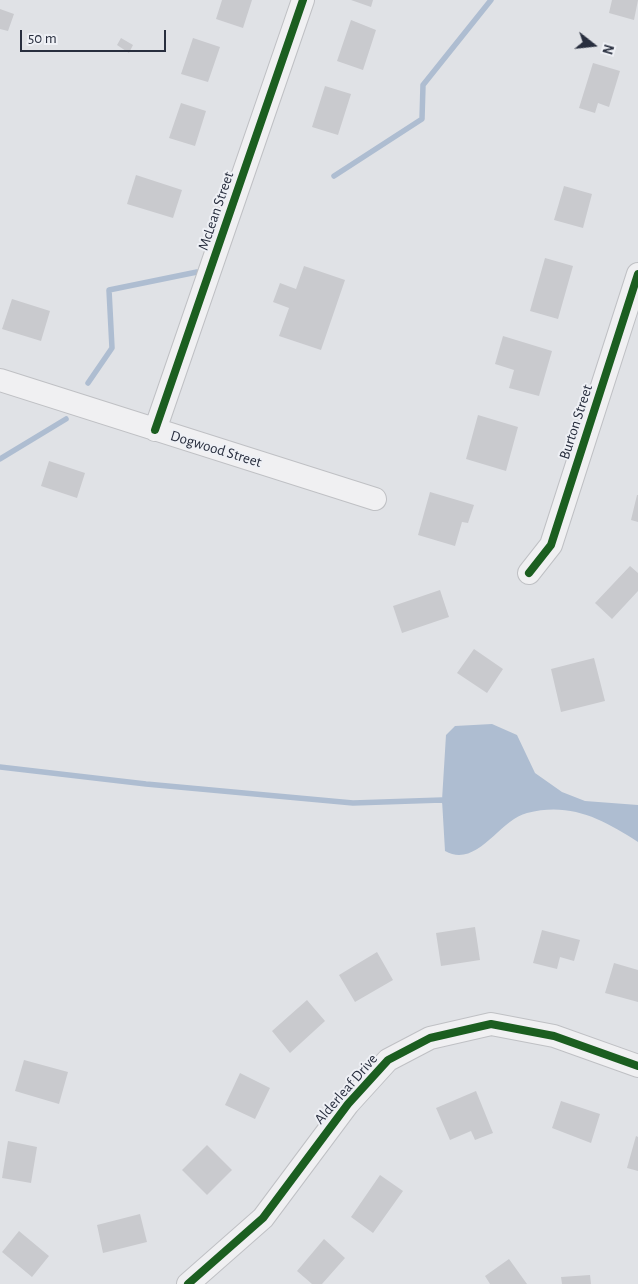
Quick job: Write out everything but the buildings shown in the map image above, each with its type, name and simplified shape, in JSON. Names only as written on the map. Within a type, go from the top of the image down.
[{"type":"street","name":"McLean Street","points":[[155,430],[303,0]]},
{"type":"street","name":"Burton Street","points":[[529,573],[551,545],[638,274]]},
{"type":"street","name":"Dogwood Street","points":[[0,380],[375,499]]},
{"type":"street","name":"Alderleaf Drive","points":[[188,1284],[262,1218],[348,1104],[388,1060],[430,1038],[491,1024],[554,1036],[638,1066]]},
{"type":"water","points":[[492,724],[517,735],[535,773],[562,792],[585,801],[638,805],[638,842],[612,826],[586,815],[572,811],[543,810],[517,817],[478,849],[467,854],[457,855],[445,851],[442,800],[446,735],[455,726]]},
{"type":"waterway","points":[[334,176],[422,119],[423,85],[491,0]]},
{"type":"waterway","points":[[88,383],[112,348],[109,290],[197,272]]},
{"type":"waterway","points":[[0,459],[66,419]]},
{"type":"waterway","points":[[0,767],[146,784],[353,803],[442,800],[447,803]]},
{"type":"cycle path","points":[[155,430],[303,0]]},
{"type":"cycle path","points":[[529,573],[551,545],[638,274]]},
{"type":"cycle path","points":[[188,1284],[263,1218],[348,1104],[388,1060],[430,1038],[491,1024],[554,1036],[638,1066]]}]
